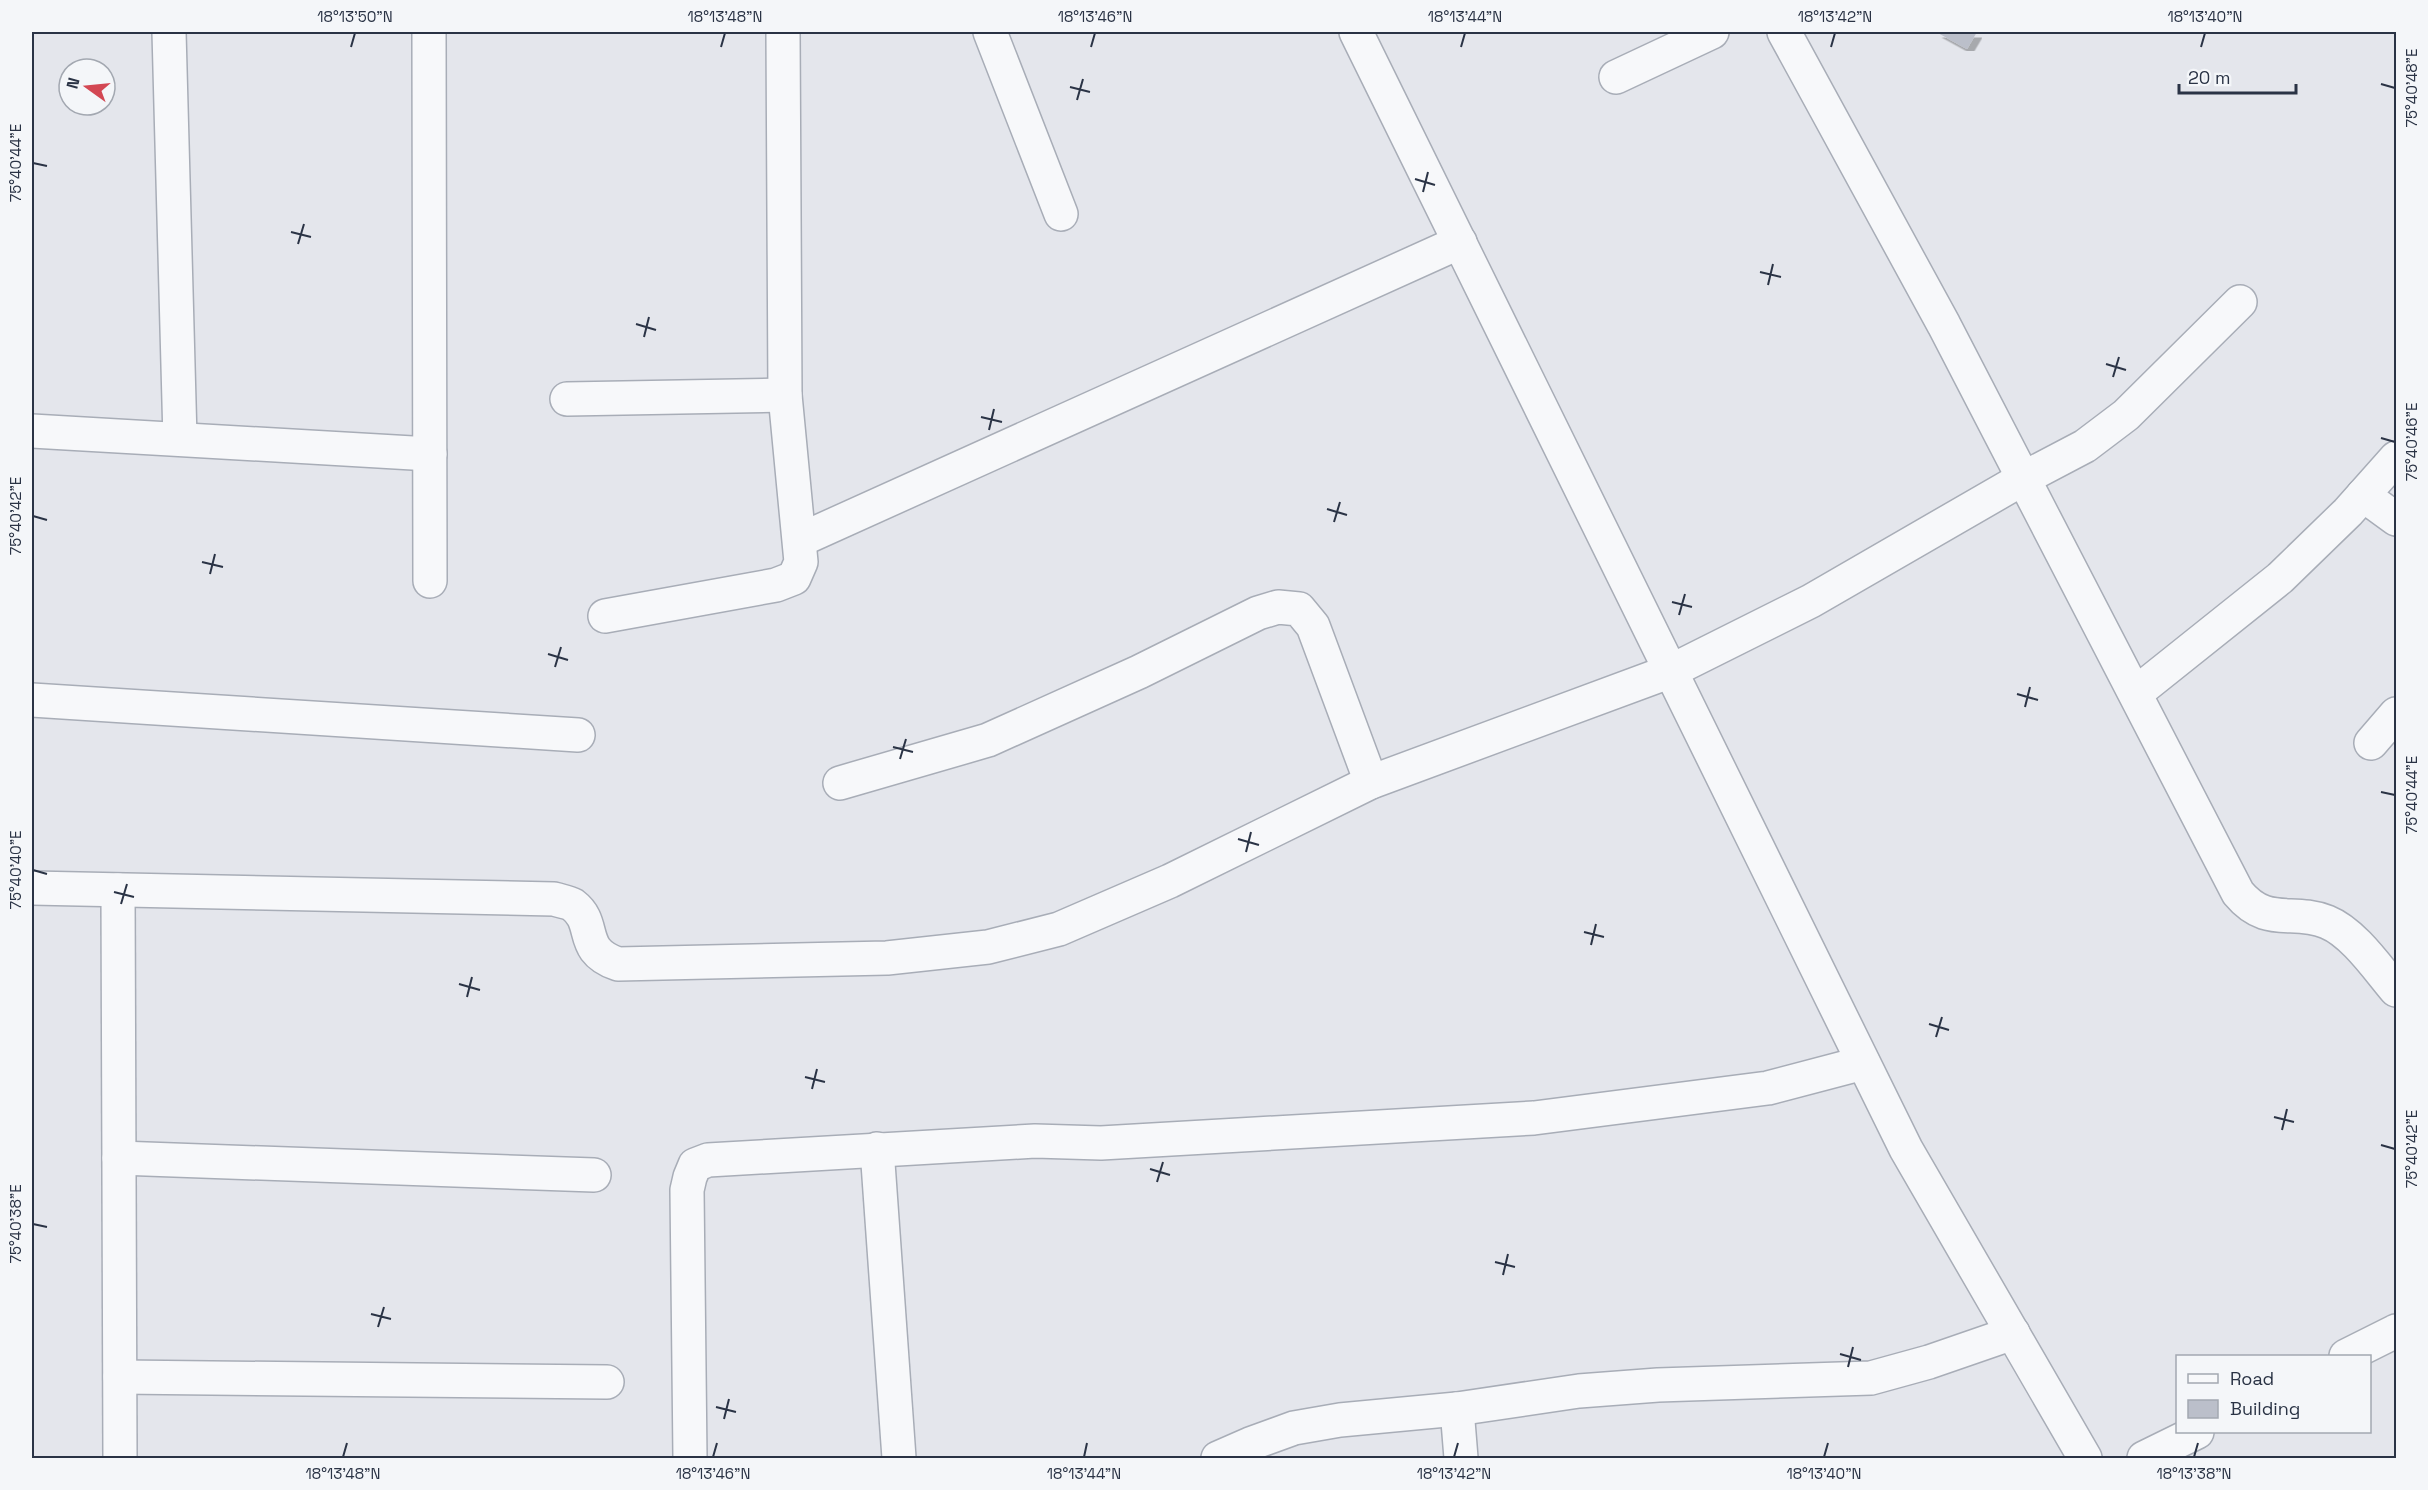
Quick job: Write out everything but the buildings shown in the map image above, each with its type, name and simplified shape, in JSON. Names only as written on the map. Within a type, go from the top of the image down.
[{"type":"street","points":[[169,32],[180,439]]},
{"type":"street","points":[[429,32],[430,581]]},
{"type":"street","points":[[605,616],[776,585],[794,578],[801,562],[785,395],[783,32]]},
{"type":"street","points":[[990,32],[1061,214]]},
{"type":"street","points":[[1356,32],[1906,1149],[2085,1458]]},
{"type":"street","points":[[1616,77],[1712,32]]},
{"type":"street","points":[[1784,32],[1944,325],[2238,893],[2249,906],[2265,915],[2308,917],[2329,923],[2348,936],[2397,990]]},
{"type":"street","points":[[800,540],[1460,242]]},
{"type":"street","points":[[32,888],[554,899],[572,904],[583,916],[592,946],[602,959],[618,964],[887,958],[988,947],[1059,929],[1170,882],[1371,782],[1671,671],[1811,601],[2024,478],[2085,446],[2126,415],[2240,302]]},
{"type":"street","points":[[567,399],[785,395]]},
{"type":"street","points":[[32,431],[430,454]]},
{"type":"street","points":[[2136,693],[2280,578],[2397,458]]},
{"type":"street","points":[[2363,495],[2397,519]]},
{"type":"street","points":[[840,783],[988,740],[1139,672],[1258,614],[1278,607],[1299,609],[1313,627],[1371,782]]},
{"type":"street","points":[[32,700],[578,735]]},
{"type":"street","points":[[2372,743],[2397,714]]},
{"type":"street","points":[[118,890],[120,1458]]},
{"type":"street","points":[[690,1458],[687,1190],[695,1165],[708,1160],[1035,1141],[1101,1143],[1533,1118],[1768,1088],[1863,1063]]},
{"type":"street","points":[[878,1149],[899,1458]]},
{"type":"street","points":[[119,1158],[594,1175]]},
{"type":"street","points":[[2348,1355],[2397,1331]]},
{"type":"street","points":[[1218,1458],[1294,1428],[1340,1420],[1658,1385],[1871,1378],[1929,1362],[2013,1333]]},
{"type":"street","points":[[120,1377],[607,1382]]},
{"type":"street","points":[[1457,1408],[1461,1458]]},
{"type":"street","points":[[2144,1458],[2193,1433]]}]
